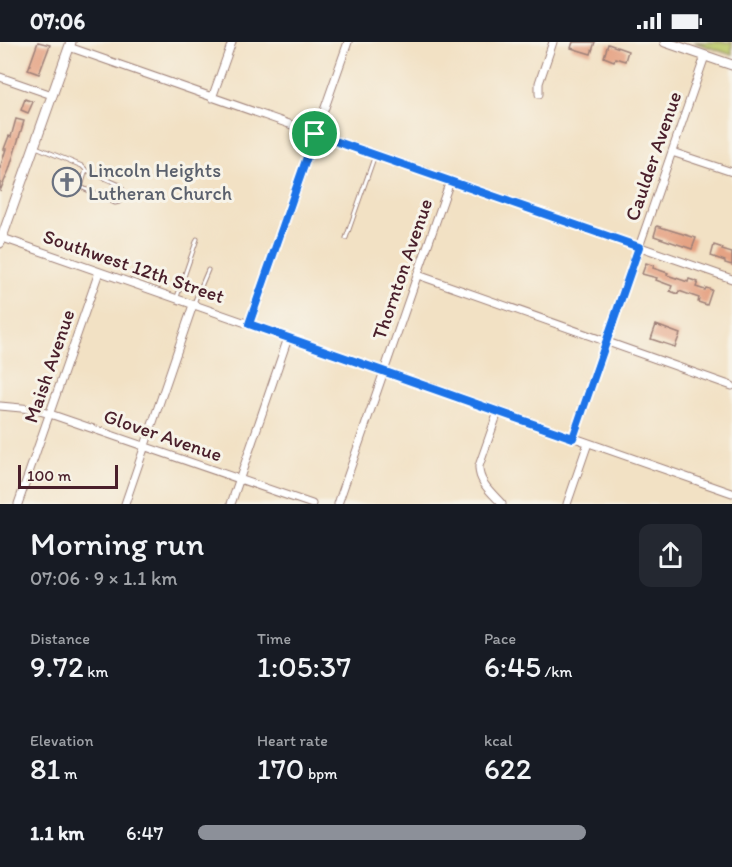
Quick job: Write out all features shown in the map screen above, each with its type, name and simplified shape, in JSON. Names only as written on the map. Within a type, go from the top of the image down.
[{"type":"street","points":[[212,98],[232,42]]},
{"type":"street","points":[[249,324],[348,42]]},
{"type":"street","points":[[539,94],[539,83],[553,42]]},
{"type":"street","points":[[665,42],[732,65]]},
{"type":"street","points":[[1,239],[70,45],[212,98],[732,279]]},
{"type":"street","name":"Caulder Avenue","points":[[573,438],[705,56]]},
{"type":"street","points":[[0,77],[52,95]]},
{"type":"street","points":[[672,152],[732,172]]},
{"type":"street","name":"Thornton Avenue","points":[[338,504],[450,181]]},
{"type":"street","name":"Southwest 12th Street","points":[[1,239],[732,493]]},
{"type":"street","name":"Maish Avenue","points":[[18,504],[99,272]]},
{"type":"street","points":[[418,275],[732,386]]},
{"type":"street","points":[[124,504],[194,305]]},
{"type":"street","points":[[231,504],[288,338]]},
{"type":"street","name":"Glover Avenue","points":[[0,406],[32,409],[50,414],[312,504]]},
{"type":"street","points":[[498,412],[478,472],[483,483],[502,504]]},
{"type":"street","points":[[567,504],[588,443]]},
{"type":"lane","points":[[34,146],[82,166],[122,187],[119,202],[115,203],[83,188],[81,182],[86,170]]},
{"type":"lane","points":[[346,238],[375,155]]},
{"type":"lane","points":[[176,299],[197,239]]},
{"type":"lane","points":[[194,305],[208,270]]},
{"type":"green space","points":[[694,42],[732,42],[732,55]]},
{"type":"building","points":[[38,42],[50,45],[39,74],[28,70]]},
{"type":"building","points":[[573,42],[595,42],[591,54],[571,48]]},
{"type":"building","points":[[608,44],[628,51],[625,61],[615,58],[614,61],[604,57]]},
{"type":"building","points":[[25,99],[33,102],[28,113],[21,110]]},
{"type":"building","points":[[16,119],[24,121],[0,191],[0,168],[6,149],[4,149],[9,136],[11,137]]},
{"type":"building","points":[[657,226],[696,238],[692,249],[654,236]]},
{"type":"building","points":[[714,245],[732,253],[732,265],[711,256]]},
{"type":"building","points":[[646,263],[668,273],[667,275],[688,282],[689,279],[698,282],[696,287],[712,290],[707,305],[698,302],[699,298],[679,291],[678,294],[670,291],[672,286],[656,280],[657,278],[642,274]]},
{"type":"building","points":[[656,325],[680,334],[675,347],[651,339]]},
{"type":"place","name":"Lincoln Heights Lutheran Church","points":[[67,182]]},
{"type":"route","points":[[315,134],[639,247],[573,438],[249,324],[315,134]]}]
